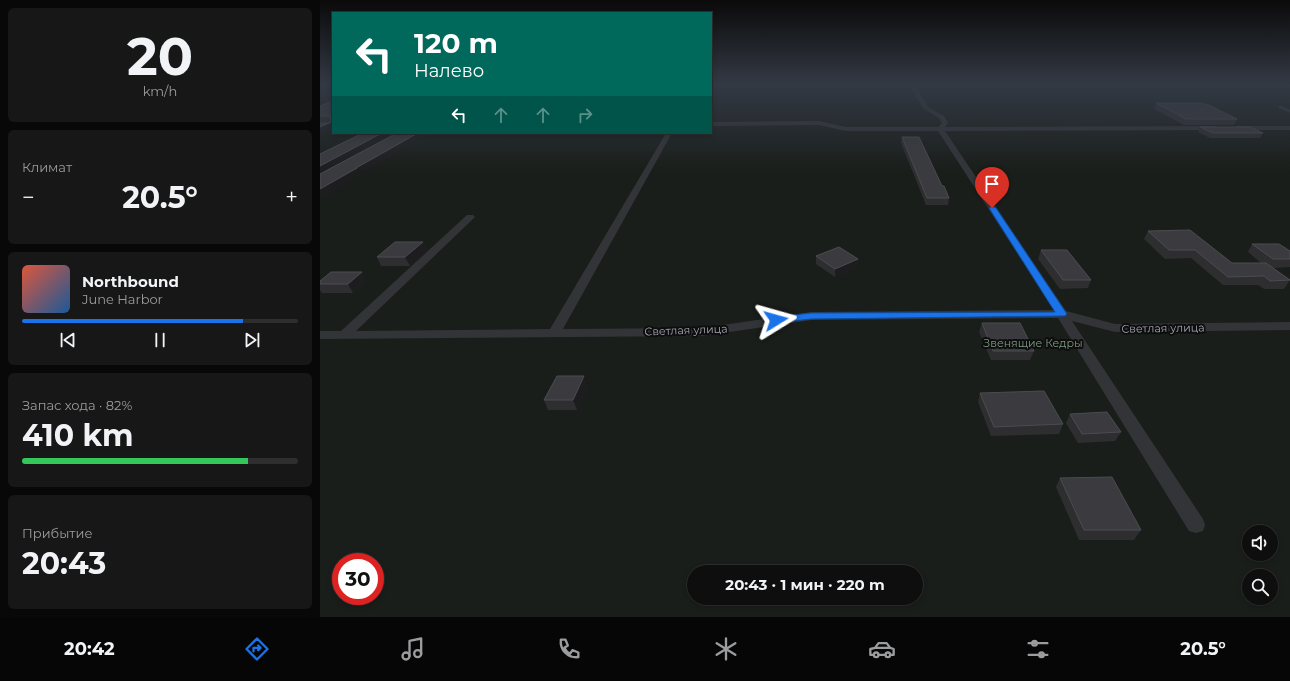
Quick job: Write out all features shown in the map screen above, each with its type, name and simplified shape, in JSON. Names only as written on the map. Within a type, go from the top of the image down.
[{"type":"street","points":[[936,114],[942,117],[946,123],[940,129]]},
{"type":"street","points":[[712,124],[819,123],[846,129],[1220,128]]},
{"type":"street","points":[[1228,128],[1290,128]]},
{"type":"street","points":[[940,129],[1062,314],[1196,525]]},
{"type":"street","points":[[555,332],[668,134]]},
{"type":"street","points":[[345,334],[470,217]]},
{"type":"street","name":"Светлая улица","points":[[320,334],[702,332],[735,329],[790,318],[811,316],[1062,314],[1115,328],[1290,326]]},
{"type":"green space","name":"Звенящие Кедры","points":[[320,114],[332,114],[332,134],[712,134],[712,114],[1290,114],[1290,617],[320,617]]},
{"type":"building","points":[[320,114],[332,114],[332,121],[330,122],[330,116],[320,116]]},
{"type":"building","points":[[1176,114],[1227,114],[1237,119],[1186,119]]},
{"type":"building","points":[[320,123],[329,123],[320,127]]},
{"type":"building","points":[[1200,127],[1250,127],[1263,133],[1213,133]]},
{"type":"building","points":[[361,134],[380,134],[320,166],[320,154]]},
{"type":"building","points":[[395,134],[416,134],[320,189],[320,174]]},
{"type":"building","points":[[902,137],[919,137],[949,198],[927,198]]},
{"type":"building","points":[[1190,230],[1232,263],[1266,263],[1290,280],[1270,281],[1264,276],[1228,277],[1195,250],[1169,250],[1148,231]]},
{"type":"building","points":[[395,242],[423,242],[405,257],[377,257]]},
{"type":"building","points":[[1252,244],[1279,244],[1290,251],[1290,259],[1273,259]]},
{"type":"building","points":[[839,247],[858,259],[835,269],[816,256]]},
{"type":"building","points":[[1041,250],[1067,250],[1091,280],[1063,280]]},
{"type":"building","points":[[331,272],[362,272],[348,284],[320,284],[320,281]]},
{"type":"building","points":[[982,323],[1020,323],[1034,351],[993,351]]},
{"type":"building","points":[[557,376],[584,376],[573,400],[544,400]]},
{"type":"building","points":[[1044,391],[1063,424],[994,427],[980,393]]},
{"type":"building","points":[[1107,412],[1121,432],[1082,434],[1070,414]]},
{"type":"building","points":[[1112,477],[1141,530],[1084,530],[1060,478]]},
{"type":"route","points":[[776,320],[811,316],[1062,314],[992,208]]}]
